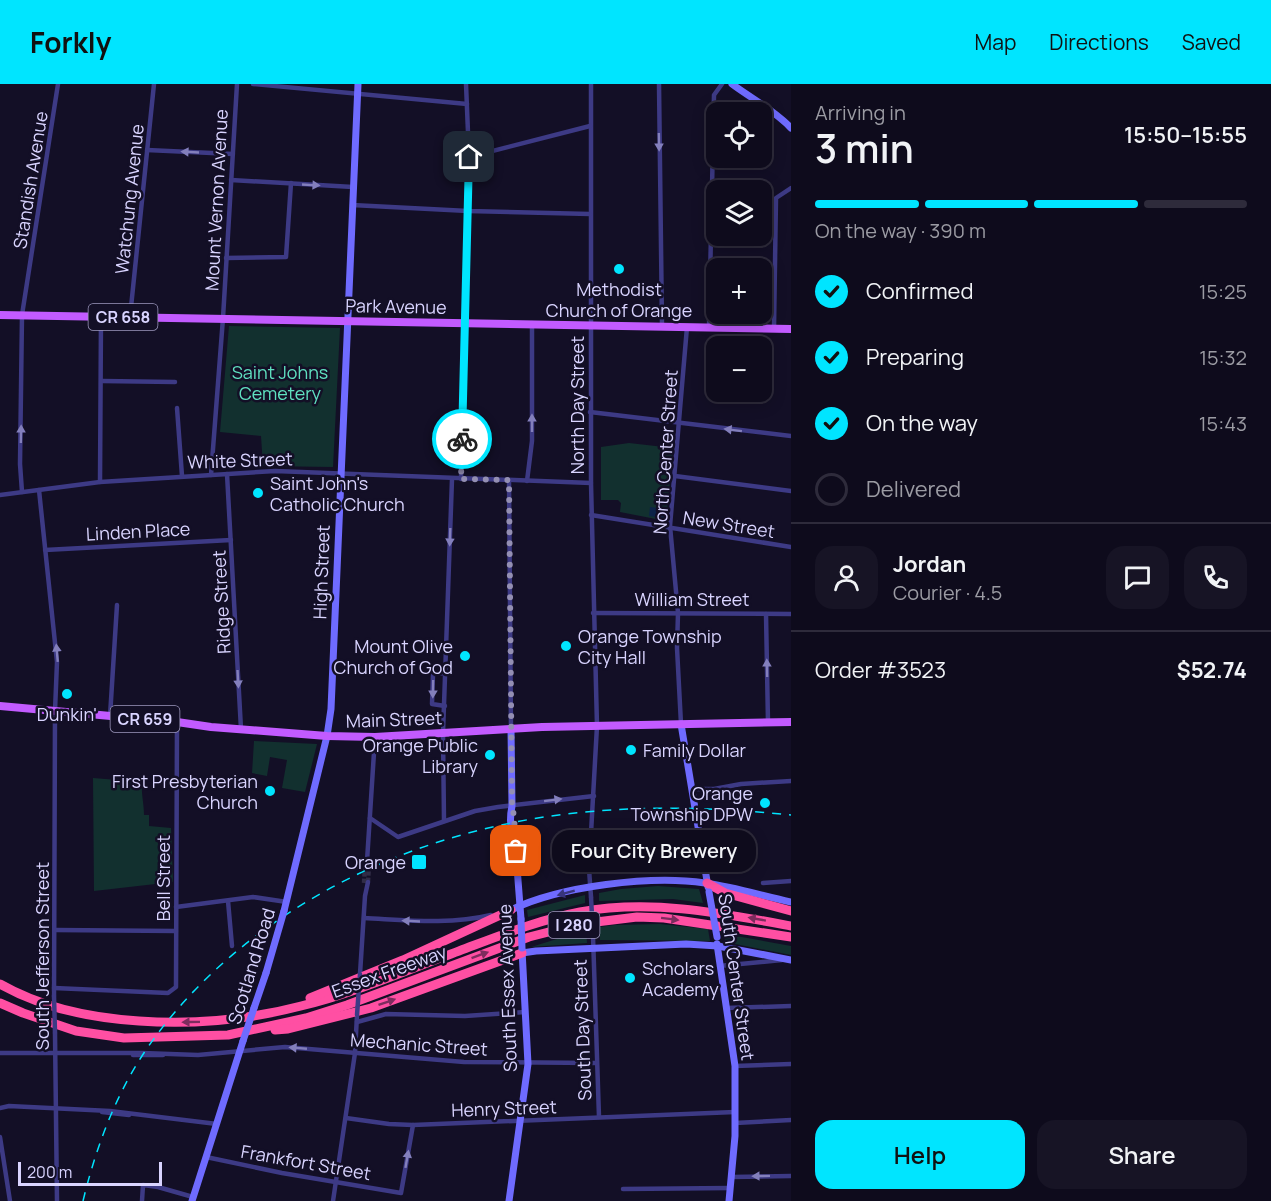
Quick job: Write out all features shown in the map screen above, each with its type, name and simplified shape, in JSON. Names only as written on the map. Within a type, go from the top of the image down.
[{"type":"highway","points":[[708,888],[791,911]]},
{"type":"highway","name":"Essex Freeway","points":[[0,984],[11,991],[69,1011],[105,1019],[188,1023],[219,1021],[270,1014],[328,998],[510,932],[580,912],[606,908],[665,906],[723,913],[791,926]]},
{"type":"highway","points":[[270,1014],[403,960],[511,910]]},
{"type":"highway","name":"Essex Freeway","points":[[0,1003],[76,1031],[124,1038],[228,1035],[306,1018],[529,937],[580,924],[637,917],[664,918],[791,938]]},
{"type":"highway","points":[[228,1035],[288,1029],[371,1008],[522,951]]},
{"type":"main road","name":"High Street","points":[[327,736],[331,709],[358,84]]},
{"type":"main road","points":[[732,84],[775,112],[791,128]]},
{"type":"main road","name":"Park Avenue","points":[[0,315],[791,329]]},
{"type":"main road","name":"Main Street","points":[[0,706],[241,730],[375,737],[511,729],[791,722]]},
{"type":"main road","name":"South Center Street","points":[[681,724],[717,938],[719,966],[735,1066],[735,1123],[729,1201]]},
{"type":"main road","name":"South Essex Avenue","points":[[509,1201],[528,1064],[520,905],[515,844],[511,834],[510,816],[512,806],[511,729]]},
{"type":"main road","name":"Scotland Road","points":[[192,1199],[266,973],[284,911],[327,736]]},
{"type":"main road","points":[[511,910],[520,905],[575,890],[627,882],[662,880],[791,902]]},
{"type":"main road","points":[[522,951],[718,946],[789,960]]},
{"type":"street","name":"Standish Avenue","points":[[22,492],[20,464],[22,315],[58,84]]},
{"type":"street","name":"Watchung Avenue","points":[[130,317],[154,84]]},
{"type":"street","name":"Mount Vernon Avenue","points":[[211,475],[237,84]]},
{"type":"street","points":[[253,84],[467,104]]},
{"type":"street","points":[[461,479],[469,157],[466,84]]},
{"type":"street","name":"North Day Street","points":[[591,84],[590,412],[597,726]]},
{"type":"street","points":[[659,84],[662,326]]},
{"type":"street","points":[[709,327],[714,95],[722,84]]},
{"type":"street","points":[[469,157],[590,126]]},
{"type":"street","points":[[147,150],[233,154]]},
{"type":"street","points":[[231,180],[353,187]]},
{"type":"street","points":[[226,258],[286,257],[291,183]]},
{"type":"street","points":[[774,329],[776,198],[791,188]]},
{"type":"street","points":[[352,205],[590,214]]},
{"type":"street","points":[[100,482],[101,316]]},
{"type":"street","points":[[527,481],[532,441],[532,323]]},
{"type":"street","name":"North Center Street","points":[[681,724],[677,648],[678,613],[670,528],[687,327]]},
{"type":"street","points":[[102,381],[175,382]]},
{"type":"street","points":[[177,408],[182,476]]},
{"type":"street","points":[[590,412],[791,436]]},
{"type":"street","name":"White Street","points":[[0,495],[100,482],[291,471],[591,483]]},
{"type":"street","name":"Ridge Street","points":[[227,474],[241,730]]},
{"type":"street","points":[[675,476],[791,491]]},
{"type":"street","points":[[444,821],[443,733],[452,478]]},
{"type":"street","points":[[509,480],[511,729]]},
{"type":"street","name":"South Jefferson Street","points":[[39,490],[57,663],[54,930],[57,1201]]},
{"type":"street","name":"New Street","points":[[591,515],[791,548]]},
{"type":"street","name":"Linden Place","points":[[45,550],[231,540]]},
{"type":"street","points":[[110,716],[117,605]]},
{"type":"street","name":"William Street","points":[[593,613],[791,614]]},
{"type":"street","points":[[766,614],[768,723]]},
{"type":"street","points":[[445,706],[432,704],[433,674],[446,673]]},
{"type":"street","name":"Bell Street","points":[[54,988],[168,993],[176,987],[177,722]]},
{"type":"street","name":"South Day Street","points":[[597,726],[590,888],[599,1118]]},
{"type":"street","points":[[367,864],[375,737]]},
{"type":"street","points":[[691,789],[714,789],[741,784],[791,781]]},
{"type":"street","points":[[370,818],[398,837],[475,811],[594,796]]},
{"type":"street","points":[[590,851],[700,847]]},
{"type":"street","points":[[763,883],[791,881]]},
{"type":"street","points":[[333,1201],[355,1053],[366,883]]},
{"type":"street","points":[[176,907],[265,898],[286,902]]},
{"type":"street","points":[[228,901],[232,946]]},
{"type":"street","points":[[364,918],[447,921],[482,917],[511,910]]},
{"type":"street","points":[[54,930],[176,931]]},
{"type":"street","points":[[719,966],[789,960]]},
{"type":"street","points":[[726,1008],[791,1006]]},
{"type":"street","points":[[357,1022],[386,1014],[465,1016],[525,1012]]},
{"type":"street","name":"Mechanic Street","points":[[0,1053],[213,1055],[285,1047],[464,1062],[596,1063]]},
{"type":"street","points":[[735,1066],[791,1064]]},
{"type":"street","points":[[0,1107],[100,1111],[109,1114],[131,1114],[218,1124]]},
{"type":"street","name":"Henry Street","points":[[346,1118],[389,1125],[413,1125],[735,1112]]},
{"type":"street","points":[[735,1123],[791,1120]]},
{"type":"street","name":"Frankfort Street","points":[[207,1157],[282,1173],[401,1193],[413,1125]]},
{"type":"street","points":[[0,1137],[10,1201]]},
{"type":"street","points":[[731,1177],[791,1176]]},
{"type":"street","points":[[142,1201],[143,1185],[158,1187],[192,1199]]},
{"type":"street","points":[[623,1189],[730,1188]]},
{"type":"green space","name":"Saint Johns Cemetery","points":[[229,326],[340,328],[333,467],[263,466],[261,436],[220,432]]},
{"type":"green space","points":[[629,443],[673,448],[666,521],[620,512],[621,503],[618,500],[601,500],[601,447]]},
{"type":"green space","points":[[254,741],[317,744],[305,792],[282,788],[287,760],[270,757],[267,776],[252,773]]},
{"type":"green space","points":[[93,778],[142,782],[144,815],[149,815],[149,826],[171,828],[173,882],[94,891]]},
{"type":"green space","points":[[658,886],[699,889],[703,903],[673,899],[599,901],[599,893]]},
{"type":"green space","points":[[585,895],[585,903],[528,917],[527,910]]},
{"type":"green space","points":[[660,924],[708,929],[710,941],[600,940],[600,927]]},
{"type":"green space","points":[[586,930],[587,943],[531,947]]},
{"type":"green space","points":[[725,934],[791,946],[791,955],[725,942]]},
{"type":"water","points":[[650,507],[666,509],[665,518],[649,516]]},
{"type":"tunnel","points":[[368,882],[369,864]]},
{"type":"tunnel","points":[[364,883],[365,866]]},
{"type":"railway","points":[[83,1201],[108,1121],[126,1083],[148,1047],[180,1006],[217,968],[258,934],[302,905],[348,879],[397,857],[447,839],[533,819],[606,810],[681,808],[791,815]]},
{"type":"way so far","points":[[462,439],[461,479],[509,480],[512,806],[516,851]]},
{"type":"place","name":"Methodist Church of Orange","points":[[619,269]]},
{"type":"place","name":"Saint John's Catholic Church","points":[[258,493]]},
{"type":"place","name":"Orange Township City Hall","points":[[566,646]]},
{"type":"place","name":"Mount Olive Church of God","points":[[465,656]]},
{"type":"place","name":"Dunkin'","points":[[67,694]]},
{"type":"place","name":"Family Dollar","points":[[631,750]]},
{"type":"place","name":"Orange Public Library","points":[[490,755]]},
{"type":"place","name":"First Presbyterian Church","points":[[270,791]]},
{"type":"place","name":"Orange Township DPW","points":[[765,803]]},
{"type":"place","name":"Four City Brewery","points":[[516,851]]},
{"type":"place","name":"Orange","points":[[419,862]]},
{"type":"place","name":"Scholars Academy","points":[[630,978]]},
{"type":"route","points":[[462,439],[469,157]]}]
